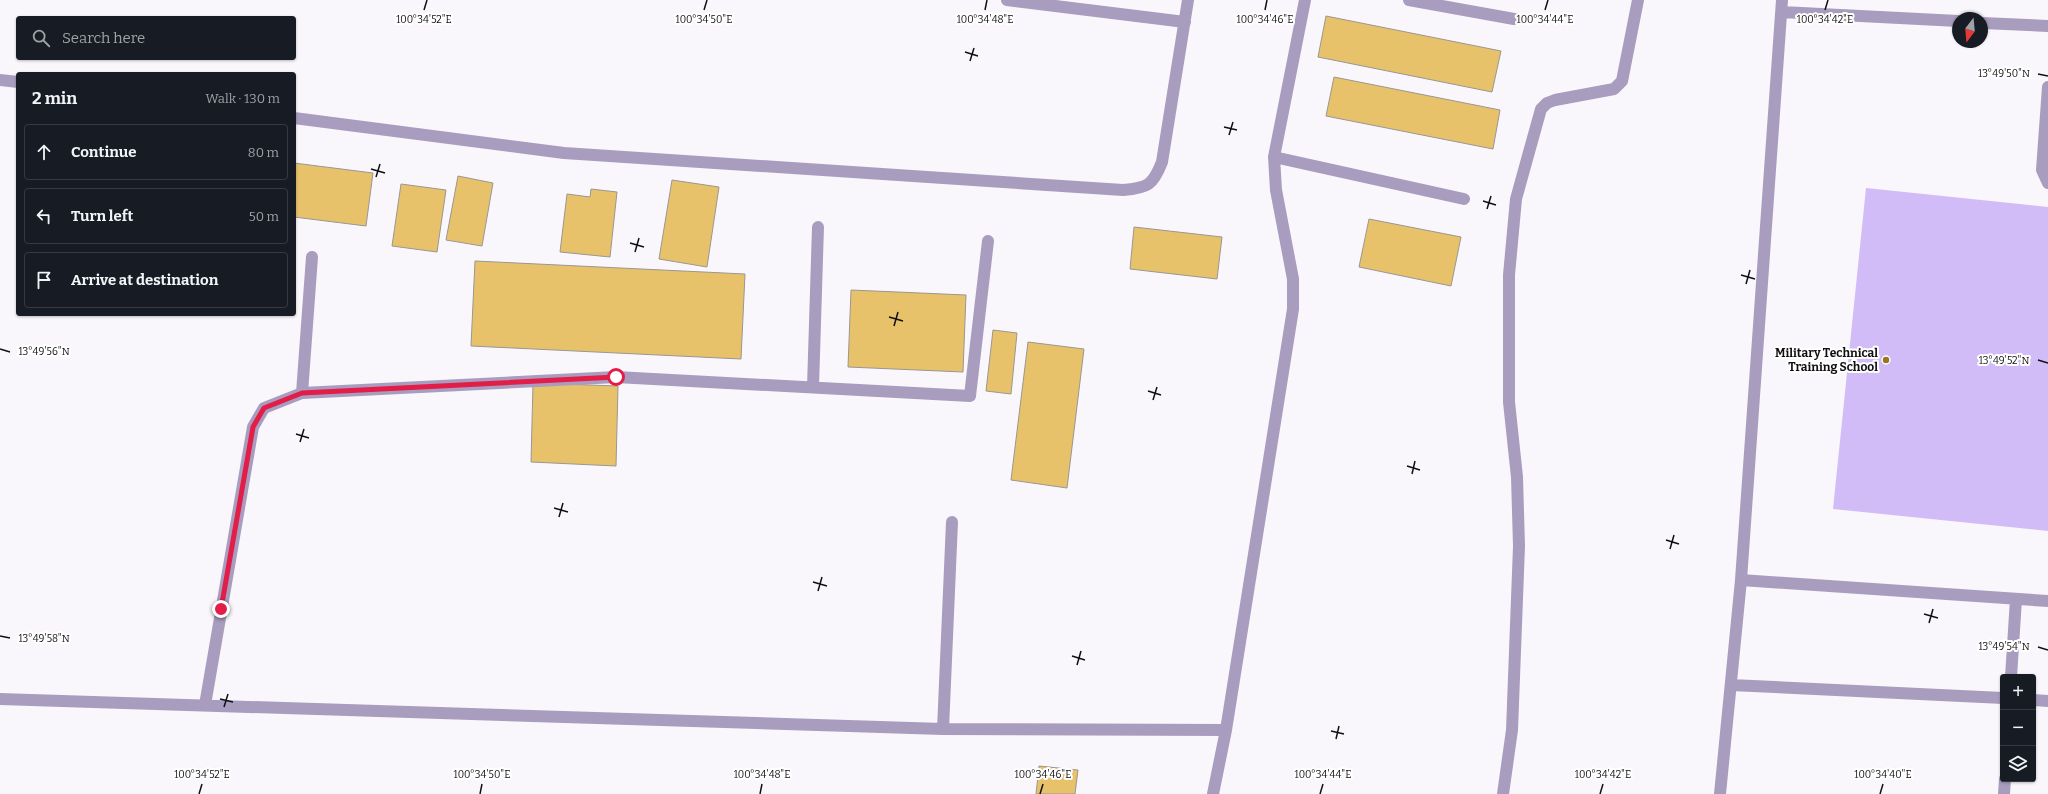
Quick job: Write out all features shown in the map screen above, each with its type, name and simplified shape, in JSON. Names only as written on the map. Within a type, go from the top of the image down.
[{"type":"street","points":[[1007,0],[1185,22]]},
{"type":"street","points":[[296,118],[564,153],[1123,190],[1142,188],[1156,178],[1162,162],[1188,0]]},
{"type":"street","points":[[1213,794],[1226,730],[1293,309],[1293,279],[1276,190],[1274,157],[1305,0]]},
{"type":"street","points":[[1409,0],[1514,19]]},
{"type":"street","points":[[1503,794],[1512,730],[1519,569],[1518,508],[1509,402],[1509,275],[1516,199],[1542,109],[1546,104],[1555,100],[1614,89],[1622,81],[1638,0]]},
{"type":"street","points":[[1723,794],[1741,580],[1782,6],[1952,20]]},
{"type":"street","points":[[1988,23],[2048,26]]},
{"type":"street","points":[[0,80],[16,82]]},
{"type":"street","points":[[2048,86],[2042,170],[2048,183]]},
{"type":"street","points":[[1274,157],[1464,199]]},
{"type":"street","points":[[813,387],[818,227]]},
{"type":"street","points":[[205,705],[253,427],[264,408],[302,393],[616,377],[970,396],[988,241]]},
{"type":"street","points":[[302,393],[312,257]]},
{"type":"street","points":[[943,728],[952,522]]},
{"type":"street","points":[[1741,580],[2048,601]]},
{"type":"street","points":[[2012,674],[2016,599]]},
{"type":"street","points":[[1731,685],[2000,698]]},
{"type":"street","points":[[0,699],[943,728],[1226,730]]},
{"type":"street","points":[[2036,700],[2048,700]]},
{"type":"street","points":[[2004,794],[2005,782]]},
{"type":"shaded area","points":[[1866,188],[2048,207],[2048,531],[1833,509]]},
{"type":"building","points":[[1326,16],[1501,51],[1492,92],[1318,57]]},
{"type":"building","points":[[1334,77],[1500,110],[1493,149],[1326,116]]},
{"type":"building","points":[[296,163],[373,173],[366,226],[296,217]]},
{"type":"building","points":[[458,176],[493,183],[482,246],[446,240]]},
{"type":"building","points":[[672,180],[719,187],[707,267],[659,259]]},
{"type":"building","points":[[401,184],[446,190],[437,252],[392,246]]},
{"type":"building","points":[[591,189],[617,192],[610,257],[560,252],[567,194],[590,197]]},
{"type":"building","points":[[1369,219],[1461,237],[1451,286],[1359,267]]},
{"type":"building","points":[[1134,227],[1222,237],[1217,279],[1130,269]]},
{"type":"building","points":[[475,261],[745,274],[741,359],[471,346]]},
{"type":"building","points":[[851,290],[966,295],[963,372],[848,367]]},
{"type":"building","points":[[993,330],[1017,333],[1011,394],[986,391]]},
{"type":"building","points":[[1028,342],[1084,349],[1067,488],[1011,480]]},
{"type":"building","points":[[533,383],[618,386],[616,466],[531,462]]},
{"type":"building","points":[[1039,766],[1078,770],[1075,794],[1036,794]]},
{"type":"place","name":"Military Technical Training School","points":[[1886,360]]},
{"type":"route","points":[[221,609],[253,427],[264,408],[302,393],[616,377]]}]
